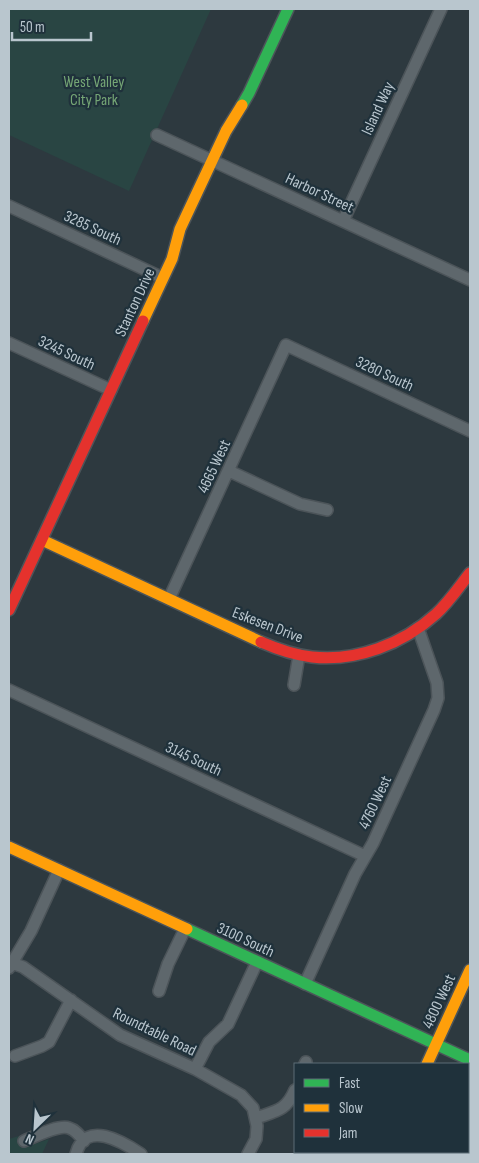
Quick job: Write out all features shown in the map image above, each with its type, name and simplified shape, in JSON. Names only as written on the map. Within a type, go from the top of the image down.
[{"type":"street","name":"Stanton Drive","points":[[9,610],[172,259],[180,229],[212,160],[226,131],[249,93],[288,9]]},
{"type":"street","name":"Island Way","points":[[343,221],[441,9]]},
{"type":"street","name":"Harbor Street","points":[[157,135],[470,280]]},
{"type":"street","name":"3285 South","points":[[9,206],[163,278]]},
{"type":"street","name":"3245 South","points":[[9,343],[111,390]]},
{"type":"street","name":"3280 South","points":[[286,346],[470,431]]},
{"type":"street","name":"4665 West","points":[[169,599],[286,346]]},
{"type":"street","points":[[229,471],[300,504],[327,510]]},
{"type":"street","name":"Eskesen Drive","points":[[42,540],[261,642],[299,655],[327,658],[356,655],[382,647],[407,635],[436,614],[470,573]]},
{"type":"street","name":"4760 West","points":[[304,984],[355,874],[389,808],[438,698],[437,683],[418,628]]},
{"type":"street","points":[[294,685],[299,655]]},
{"type":"street","name":"3145 South","points":[[9,690],[365,856]]},
{"type":"street","name":"3100 South","points":[[9,847],[470,1060]]},
{"type":"street","points":[[10,964],[31,931],[59,870]]},
{"type":"street","points":[[160,991],[168,964],[184,928]]},
{"type":"street","points":[[196,1069],[209,1042],[228,1024],[257,962]]},
{"type":"street","name":"Roundtable Road","points":[[10,964],[24,967],[120,1036],[196,1069],[241,1095],[253,1108],[256,1118]]},
{"type":"street","name":"4800 West","points":[[427,1063],[470,970]]},
{"type":"street","points":[[15,1056],[49,1042],[70,1000]]},
{"type":"street","points":[[248,1154],[256,1138],[258,1126],[256,1118],[291,1108],[294,1094]]},
{"type":"street","points":[[24,1141],[59,1128],[67,1127],[74,1130],[84,1141]]},
{"type":"street","points":[[76,1154],[79,1146],[94,1135],[106,1136],[141,1154]]},
{"type":"street","points":[[386,1153],[393,1154]]},
{"type":"green space","name":"West Valley City Park","points":[[9,9],[211,9],[129,191],[9,135]]},
{"type":"green space","points":[[19,1136],[23,1148],[49,1139],[42,1154],[9,1154],[9,1139]]},
{"type":"traffic: fast","points":[[242,105],[288,9]]},
{"type":"traffic: fast","points":[[187,929],[470,1060]]},
{"type":"traffic: slow","points":[[143,321],[172,259],[180,229],[226,131],[242,105]]},
{"type":"traffic: slow","points":[[42,540],[261,642]]},
{"type":"traffic: slow","points":[[9,847],[187,929]]},
{"type":"traffic: slow","points":[[427,1063],[470,970]]},
{"type":"traffic: jam","points":[[9,610],[143,321]]},
{"type":"traffic: jam","points":[[261,642],[299,655],[312,657],[345,657],[378,649],[423,625],[450,599],[470,573]]}]
